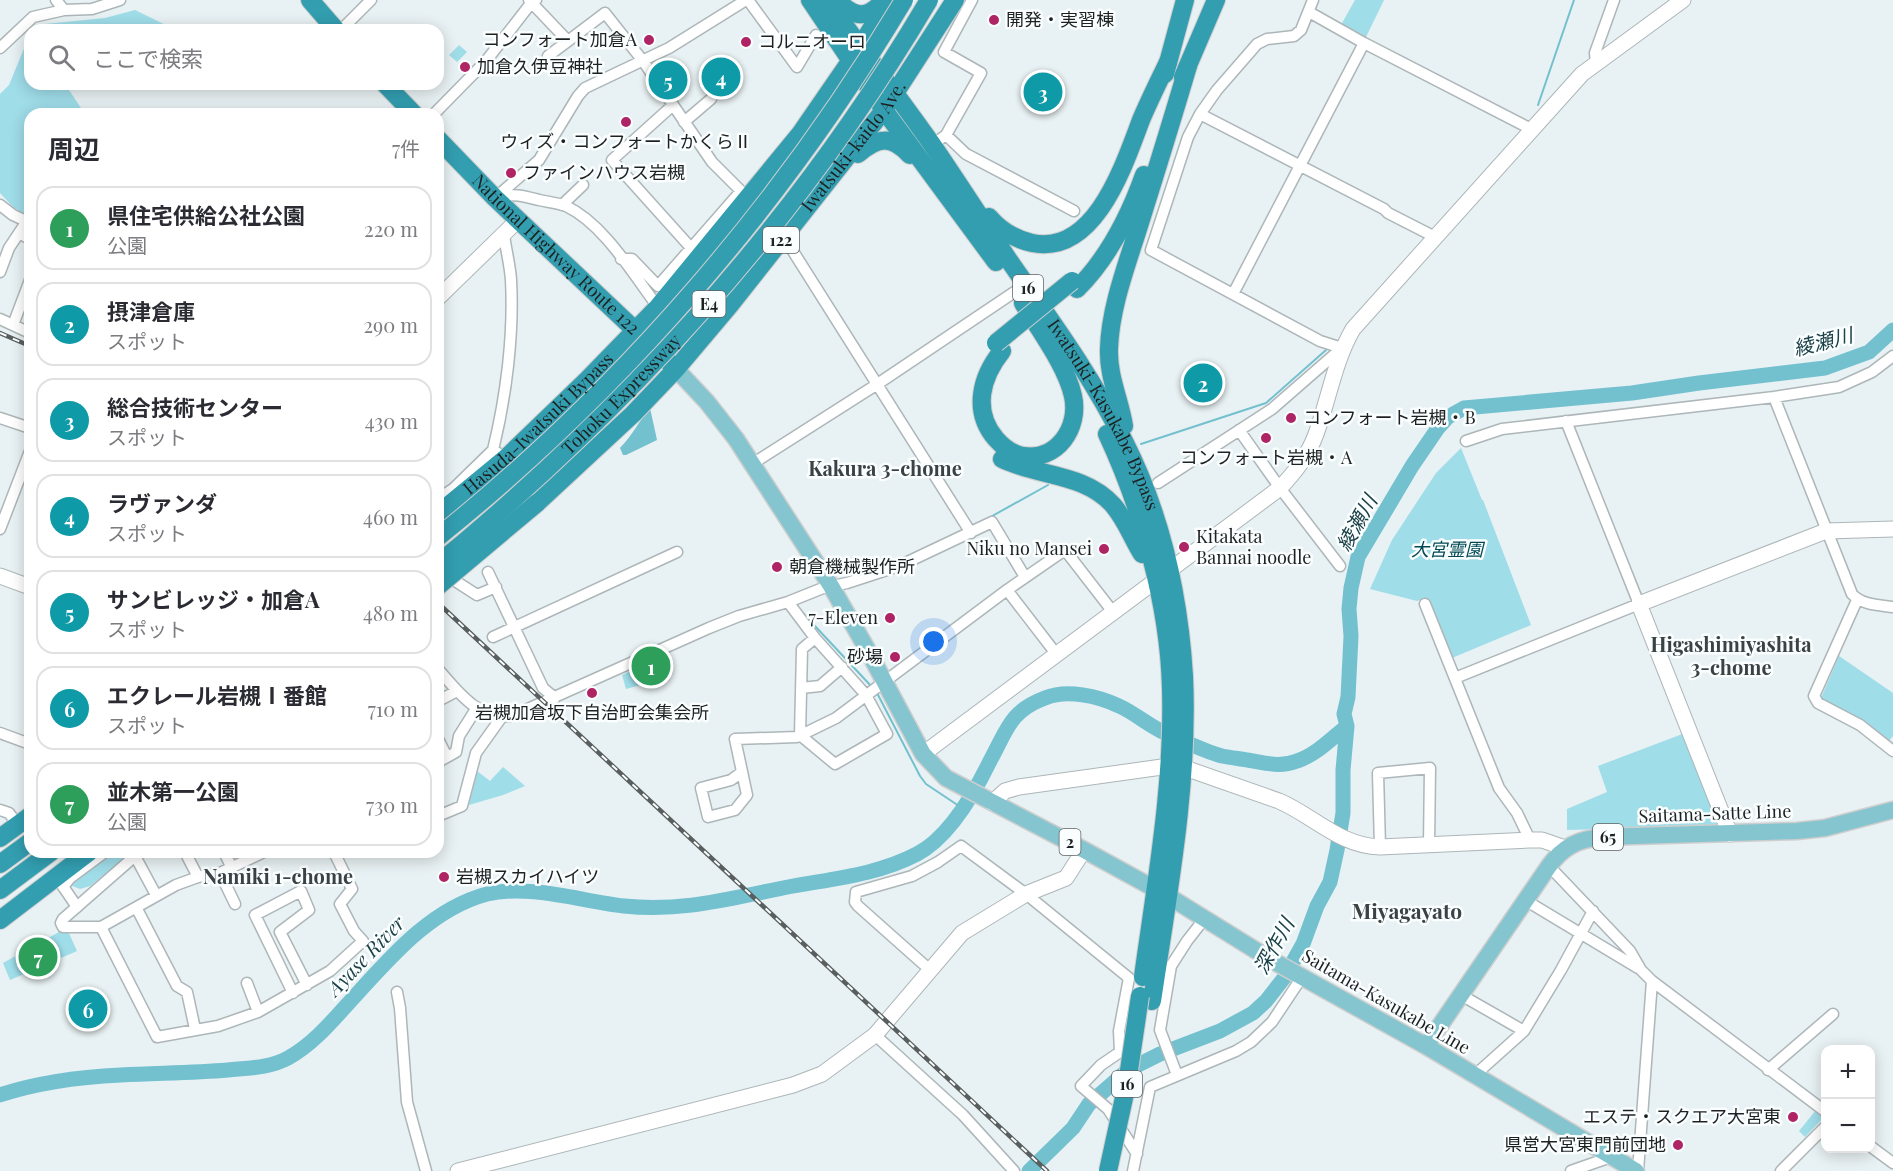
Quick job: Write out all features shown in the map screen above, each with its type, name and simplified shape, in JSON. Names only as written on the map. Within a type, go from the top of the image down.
[{"type":"highway","points":[[310,0],[331,24]]},
{"type":"highway","name":"Iwatsuki-Kasukabe Bypass","points":[[810,0],[835,38],[856,54],[895,94],[938,144],[1072,351],[1125,442],[1156,520],[1170,662],[1178,707],[1176,761],[1162,893]]},
{"type":"highway","name":"Iwatsuki-Kasukabe Bypass","points":[[826,0],[884,110],[1071,367],[1098,413],[1133,495],[1160,575]]},
{"type":"highway","points":[[837,0],[850,12],[858,14],[870,12],[884,0]]},
{"type":"highway","points":[[634,331],[658,307],[800,134],[856,54],[889,0]]},
{"type":"highway","name":"Tohoku Expressway","points":[[444,532],[550,439],[659,330],[782,183],[846,93],[904,0]]},
{"type":"highway","name":"Tohoku Expressway","points":[[444,559],[563,454],[690,325],[774,225],[865,101],[929,0]]},
{"type":"highway","points":[[865,101],[926,25],[940,0]]},
{"type":"highway","name":"Iwatsuki-kaido Ave.","points":[[676,369],[839,169],[884,110],[955,0]]},
{"type":"highway","points":[[1075,285],[1104,240],[1121,206],[1151,121],[1185,0]]},
{"type":"highway","points":[[1018,293],[1061,365],[1073,397],[1073,425],[1064,441],[1050,451],[1030,456],[1015,454],[998,442],[988,428],[982,411],[981,393],[988,371],[1009,331],[1075,285],[1097,268],[1121,230],[1142,181],[1161,122],[1216,0]]},
{"type":"highway","points":[[832,89],[840,73],[835,38]]},
{"type":"highway","points":[[938,144],[984,211],[1010,236],[1037,244],[1060,242],[1078,232],[1103,204],[1120,173],[1168,62]]},
{"type":"highway","points":[[1125,442],[1124,424],[1109,365],[1113,319],[1133,245],[1188,66]]},
{"type":"highway","points":[[391,90],[408,108]]},
{"type":"highway","points":[[839,169],[875,142],[891,141],[900,145],[916,160],[964,218]]},
{"type":"highway","name":"National Highway Route 122","points":[[444,145],[495,198],[676,369]]},
{"type":"highway","name":"Hasuda-Iwatsuki Bypass","points":[[444,509],[461,495],[499,454],[586,381],[634,331]]},
{"type":"highway","points":[[999,347],[979,367],[971,392],[972,418],[984,442],[1002,459],[1014,465],[1077,481],[1102,495],[1120,513],[1140,551],[1160,575]]},
{"type":"highway","name":"122","points":[[444,581],[537,503],[633,414],[676,369]]},
{"type":"highway","points":[[0,838],[21,816]]},
{"type":"highway","points":[[0,864],[24,846]]},
{"type":"highway","points":[[0,920],[56,872],[79,858]]},
{"type":"highway","points":[[0,890],[56,872]]},
{"type":"highway","name":"16","points":[[1120,1171],[1136,1094],[1146,999],[1162,893]]},
{"type":"highway","name":"16","points":[[1108,1171],[1146,999]]},
{"type":"main road","name":"Saitama-Kasukabe Line","points":[[676,369],[723,420],[752,464],[831,586],[875,690],[923,754],[938,770],[957,785],[1162,893],[1268,958],[1426,1046],[1637,1171]]},
{"type":"main road","name":"Saitama-Satte Line","points":[[1426,1046],[1525,900],[1565,848],[1582,840],[1602,837],[1770,833],[1825,828],[1893,810]]},
{"type":"street","points":[[56,0],[64,10]]},
{"type":"street","points":[[26,24],[33,17],[64,10],[92,9],[119,0]]},
{"type":"street","points":[[347,24],[371,0]]},
{"type":"street","points":[[495,198],[539,160],[585,88],[669,48],[747,0],[797,67],[816,34]]},
{"type":"street","points":[[972,0],[944,52],[981,73],[938,144],[966,154],[1074,211]]},
{"type":"street","points":[[1313,0],[1301,30],[1294,36],[1267,39],[1257,44],[1217,90],[1200,114],[1188,137],[1151,250],[1320,341],[1342,348]]},
{"type":"street","points":[[1596,63],[1595,53],[1614,0]]},
{"type":"street","points":[[923,754],[1160,575],[1280,488],[1300,464],[1316,435],[1342,348],[1353,329],[1577,79],[1683,0]]},
{"type":"street","points":[[440,108],[486,61],[532,1],[567,40]]},
{"type":"street","points":[[1309,12],[1531,129]]},
{"type":"street","points":[[548,56],[606,13],[712,162],[741,191],[658,286],[632,259],[621,259]]},
{"type":"street","points":[[0,48],[24,25]]},
{"type":"street","points":[[1233,294],[1364,43]]},
{"type":"street","points":[[684,122],[711,99]]},
{"type":"street","points":[[672,106],[612,160],[692,249]]},
{"type":"street","points":[[1200,114],[1435,237]]},
{"type":"street","points":[[562,205],[583,185]]},
{"type":"street","points":[[495,198],[510,194],[562,205],[596,226],[658,307]]},
{"type":"street","points":[[0,205],[13,215],[24,219]]},
{"type":"street","points":[[444,292],[518,220]]},
{"type":"street","points":[[0,272],[9,248],[24,226]]},
{"type":"street","points":[[19,233],[24,235]]},
{"type":"street","points":[[444,495],[499,454],[504,382],[510,339],[511,280],[504,235]]},
{"type":"street","points":[[783,237],[971,533]]},
{"type":"street","points":[[752,464],[1018,293]]},
{"type":"street","points":[[13,325],[24,296]]},
{"type":"street","points":[[0,319],[24,330]]},
{"type":"street","points":[[1158,483],[1272,409],[1342,348]]},
{"type":"street","points":[[1466,441],[1502,429],[1774,397],[1839,387],[1872,372],[1893,356]]},
{"type":"street","points":[[1774,397],[1852,594],[1857,600],[1893,607]]},
{"type":"street","points":[[0,417],[24,426]]},
{"type":"street","points":[[1566,421],[1730,834]]},
{"type":"street","points":[[1239,430],[1340,566]]},
{"type":"street","points":[[0,529],[24,467]]},
{"type":"street","points":[[444,676],[476,709],[501,718],[512,716],[709,628],[739,616],[899,566],[992,522],[1025,577]]},
{"type":"street","points":[[1455,678],[1826,531],[1893,529]]},
{"type":"street","points":[[742,772],[731,780],[701,788],[708,816],[735,810],[747,795],[742,772],[735,740],[800,735],[836,718],[907,663],[1065,550],[1113,612]]},
{"type":"street","points":[[493,637],[677,552]]},
{"type":"street","points":[[488,572],[543,688],[555,698]]},
{"type":"street","points":[[444,574],[477,595],[496,587]]},
{"type":"street","points":[[0,576],[24,585]]},
{"type":"street","points":[[1007,590],[1057,655]]},
{"type":"street","points":[[1857,600],[1814,696],[1818,703],[1860,725],[1893,751]]},
{"type":"street","points":[[788,602],[842,668],[875,690],[887,734],[835,764],[800,735]]},
{"type":"street","points":[[1425,604],[1499,788],[1517,813],[1530,840]]},
{"type":"street","points":[[800,735],[802,649],[816,638]]},
{"type":"street","points":[[801,688],[820,686],[842,668]]},
{"type":"street","points":[[444,698],[457,691]]},
{"type":"street","points":[[444,758],[456,752],[459,736],[476,709]]},
{"type":"street","points":[[444,814],[462,806],[476,753],[501,718]]},
{"type":"street","points":[[0,733],[24,742]]},
{"type":"street","points":[[987,801],[1005,791],[1019,787],[1176,761],[1279,801],[1351,843],[1380,848],[1530,840],[1551,842],[1565,848]]},
{"type":"street","points":[[1380,848],[1378,773],[1430,768],[1429,845]]},
{"type":"street","points":[[0,810],[21,816]]},
{"type":"street","points":[[930,970],[858,906],[855,902],[856,892],[912,876],[960,846],[1026,894],[1129,978],[1119,1031],[1119,1052],[1101,1065],[1082,1086],[1108,1109],[1137,1154]]},
{"type":"street","points":[[458,1171],[810,1080],[822,1074],[875,1035],[962,933],[1026,894],[1066,878],[1084,850]]},
{"type":"street","points":[[56,872],[70,878],[97,858]]},
{"type":"street","points":[[134,858],[63,919],[61,923],[63,927],[101,927],[137,909],[156,895],[198,877],[220,873],[251,858]]},
{"type":"street","points":[[141,858],[156,895]]},
{"type":"street","points":[[188,858],[198,877]]},
{"type":"street","points":[[227,858],[232,868]]},
{"type":"street","points":[[101,927],[157,1037],[218,1026],[258,1012],[307,985],[330,971],[363,941],[354,931],[340,904],[352,889],[337,858]]},
{"type":"street","points":[[1549,866],[1630,951],[1641,970]]},
{"type":"street","points":[[56,872],[77,907]]},
{"type":"street","points":[[220,873],[235,903]]},
{"type":"street","points":[[293,993],[255,915],[301,891],[309,910],[280,932],[307,985]]},
{"type":"street","points":[[1525,900],[1641,970],[1652,981],[1821,1108]]},
{"type":"street","points":[[137,909],[177,986],[187,992],[195,1029]]},
{"type":"street","points":[[1475,1075],[1524,1031],[1593,911]]},
{"type":"street","points":[[1177,1075],[1160,1030],[1171,966],[1187,940],[1205,918]]},
{"type":"street","points":[[1133,1171],[1150,1087],[1236,1051],[1251,1042],[1272,1022],[1300,976]]},
{"type":"street","points":[[1637,1171],[1652,981]]},
{"type":"street","points":[[247,983],[258,1012]]},
{"type":"street","points":[[397,992],[407,1101],[426,1171]]},
{"type":"street","points":[[1461,995],[1524,1031]]},
{"type":"street","points":[[1768,1070],[1833,1014]]},
{"type":"street","points":[[875,1035],[963,1115],[1013,1170]]},
{"type":"street","points":[[1781,1171],[1821,1131]]},
{"type":"street","points":[[1875,1150],[1893,1163]]},
{"type":"street","points":[[1570,1171],[1608,1158],[1609,1155]]},
{"type":"green space","points":[[1355,0],[1384,0],[1366,37],[1341,25]]},
{"type":"green space","points":[[135,10],[164,24],[45,24],[105,18]]},
{"type":"green space","points":[[459,45],[467,52],[457,62],[449,55]]},
{"type":"green space","points":[[24,49],[24,90],[69,90],[81,108],[24,108],[24,213],[13,207],[0,193],[0,94],[9,85]]},
{"type":"green space","name":"大宮霊園","points":[[1461,448],[1531,625],[1452,658],[1427,598],[1417,601],[1370,589],[1392,540],[1436,473]]},
{"type":"green space","points":[[1839,656],[1893,693],[1893,736],[1889,741],[1821,698]]},
{"type":"green space","points":[[659,657],[665,678],[626,689],[622,675]]},
{"type":"green space","points":[[1685,733],[1722,826],[1567,830],[1567,809],[1607,792],[1598,766]]},
{"type":"green space","points":[[503,767],[525,786],[469,805],[477,771],[490,781]]},
{"type":"green space","points":[[104,858],[125,858],[90,886],[80,889],[70,885]]},
{"type":"green space","points":[[68,931],[77,951],[10,980],[3,963],[59,932]]},
{"type":"green space","points":[[1816,1110],[1821,1114],[1821,1120],[1805,1137],[1799,1131]]},
{"type":"shaded area","points":[[650,408],[657,440],[623,455],[620,448]]},
{"type":"waterway","points":[[1538,105],[1574,0]]},
{"type":"waterway","name":"綾瀬川","points":[[1029,1171],[1073,1128],[1089,1104],[1128,1070],[1160,1054],[1220,1031],[1253,1013],[1284,978],[1303,944],[1317,906],[1330,882],[1343,813],[1343,770],[1347,726],[1344,714],[1348,697],[1351,636],[1349,609],[1358,557],[1412,466],[1448,417],[1464,408],[1632,393],[1825,368],[1869,352],[1893,330]]},
{"type":"waterway","points":[[1141,444],[1266,403],[1326,350]]},
{"type":"waterway","points":[[985,520],[1048,485]]},
{"type":"waterway","points":[[800,610],[872,687]]},
{"type":"waterway","points":[[876,691],[920,776],[926,784],[962,808]]},
{"type":"waterway","name":"Ayase River","points":[[0,1095],[45,1083],[75,1079],[228,1070],[274,1064],[304,1048],[408,940],[426,925],[445,912],[487,894],[503,891],[537,892],[624,906],[685,906],[851,876],[901,861],[929,846],[951,825],[969,799],[1006,730],[1017,715],[1033,703],[1054,695],[1073,694],[1102,699],[1125,709],[1159,730],[1208,751],[1222,756],[1270,764],[1291,763],[1311,755],[1347,726]]},
{"type":"railway","points":[[0,333],[24,343]]},
{"type":"railway","points":[[444,609],[1047,1171]]},
{"type":"place","name":"開発・実習棟","points":[[994,20]]},
{"type":"place","name":"コンフォート加倉A","points":[[649,40]]},
{"type":"place","name":"コルニオーロ","points":[[746,42]]},
{"type":"place","name":"加倉久伊豆神社","points":[[465,67]]},
{"type":"place","name":"ラヴァンダ","points":[[721,77]]},
{"type":"place","name":"サンビレッジ・加倉A","points":[[668,80]]},
{"type":"place","name":"総合技術センター","points":[[1043,92]]},
{"type":"place","name":"ウィズ・コンフォートかくらⅡ","points":[[626,122]]},
{"type":"place","name":"ファインハウス岩槻","points":[[511,173]]},
{"type":"place","name":"摂津倉庫","points":[[1203,383]]},
{"type":"place","name":"コンフォート岩槻・B","points":[[1291,418]]},
{"type":"place","name":"コンフォート岩槻・A","points":[[1266,438]]},
{"type":"place","name":"Kitakata Bannai noodle","points":[[1184,547]]},
{"type":"place","name":"Niku no Mansei","points":[[1104,549]]},
{"type":"place","name":"朝倉機械製作所","points":[[777,567]]},
{"type":"place","name":"7-Eleven","points":[[890,618]]},
{"type":"place","name":"砂場","points":[[895,657]]},
{"type":"place","name":"県住宅供給公社公園","points":[[651,666]]},
{"type":"place","name":"岩槻加倉坂下自治町会集会所","points":[[592,693]]},
{"type":"place","name":"岩槻スカイハイツ","points":[[444,877]]},
{"type":"place","name":"並木第一公園","points":[[38,957]]},
{"type":"place","name":"エクレール岩槻Ⅰ番館","points":[[88,1009]]},
{"type":"place","name":"エステ・スクエア大宮東","points":[[1793,1117]]},
{"type":"place","name":"県営大宮東門前団地","points":[[1678,1145]]},
{"type":"district","name":"Kakura 3-chome","points":[[885,469]]},
{"type":"district","name":"Higashimiyashita 3-chome","points":[[1731,656]]},
{"type":"district","name":"Namiki 1-chome","points":[[278,877]]},
{"type":"district","name":"Miyagayato","points":[[1407,912]]},
{"type":"water label","name":"深作川","points":[[1274,946]]}]
